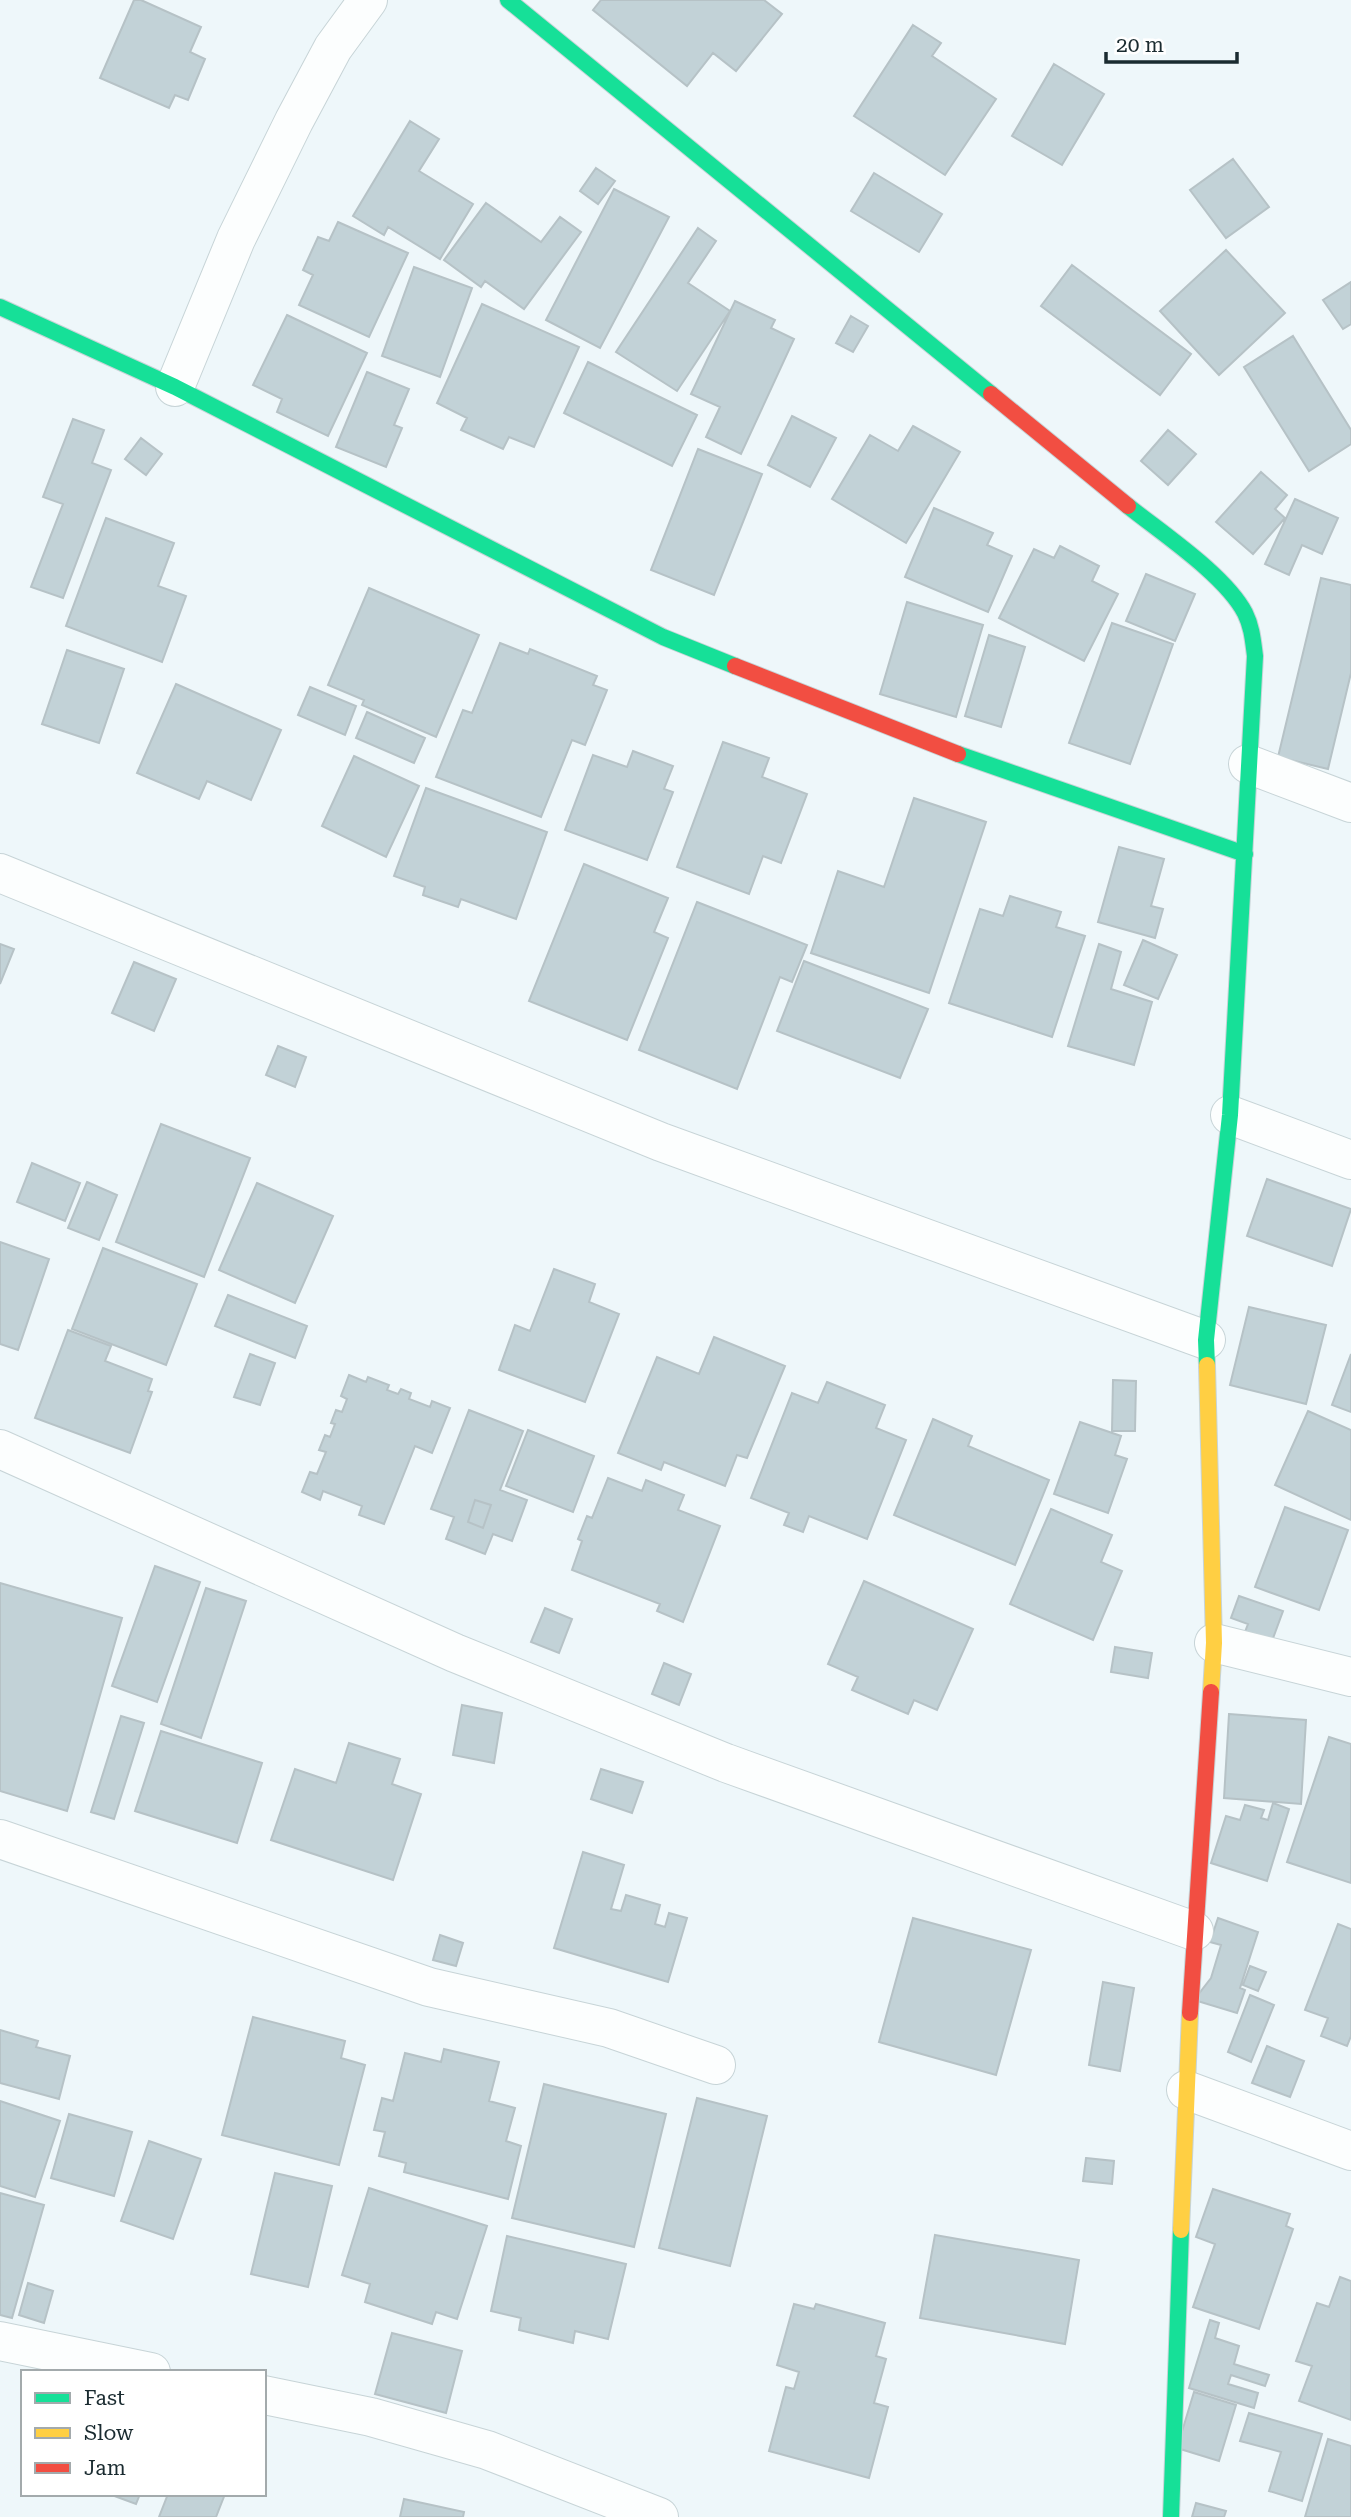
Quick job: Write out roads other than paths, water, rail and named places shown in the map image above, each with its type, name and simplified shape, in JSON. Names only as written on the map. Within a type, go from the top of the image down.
[{"type":"street","points":[[175,387],[236,239],[334,48],[368,0]]},
{"type":"street","points":[[508,0],[1221,580],[1241,606],[1252,629],[1255,656],[1230,1115],[1206,1340],[1214,1643],[1186,2090],[1171,2517]]},
{"type":"street","points":[[0,307],[175,387],[663,637],[932,746],[1245,854]]},
{"type":"street","points":[[1248,764],[1351,803]]},
{"type":"street","points":[[0,873],[661,1142],[1206,1340]]},
{"type":"street","points":[[1230,1115],[1351,1160]]},
{"type":"street","points":[[0,1449],[442,1648],[726,1763],[1194,1931]]},
{"type":"street","points":[[1214,1643],[1351,1677]]},
{"type":"street","points":[[0,1839],[429,1987],[610,2028],[716,2065]]},
{"type":"street","points":[[1186,2090],[1351,2151]]},
{"type":"street","points":[[0,2341],[140,2370]]},
{"type":"street","points":[[266,2395],[371,2417],[487,2450],[659,2517]]}]
